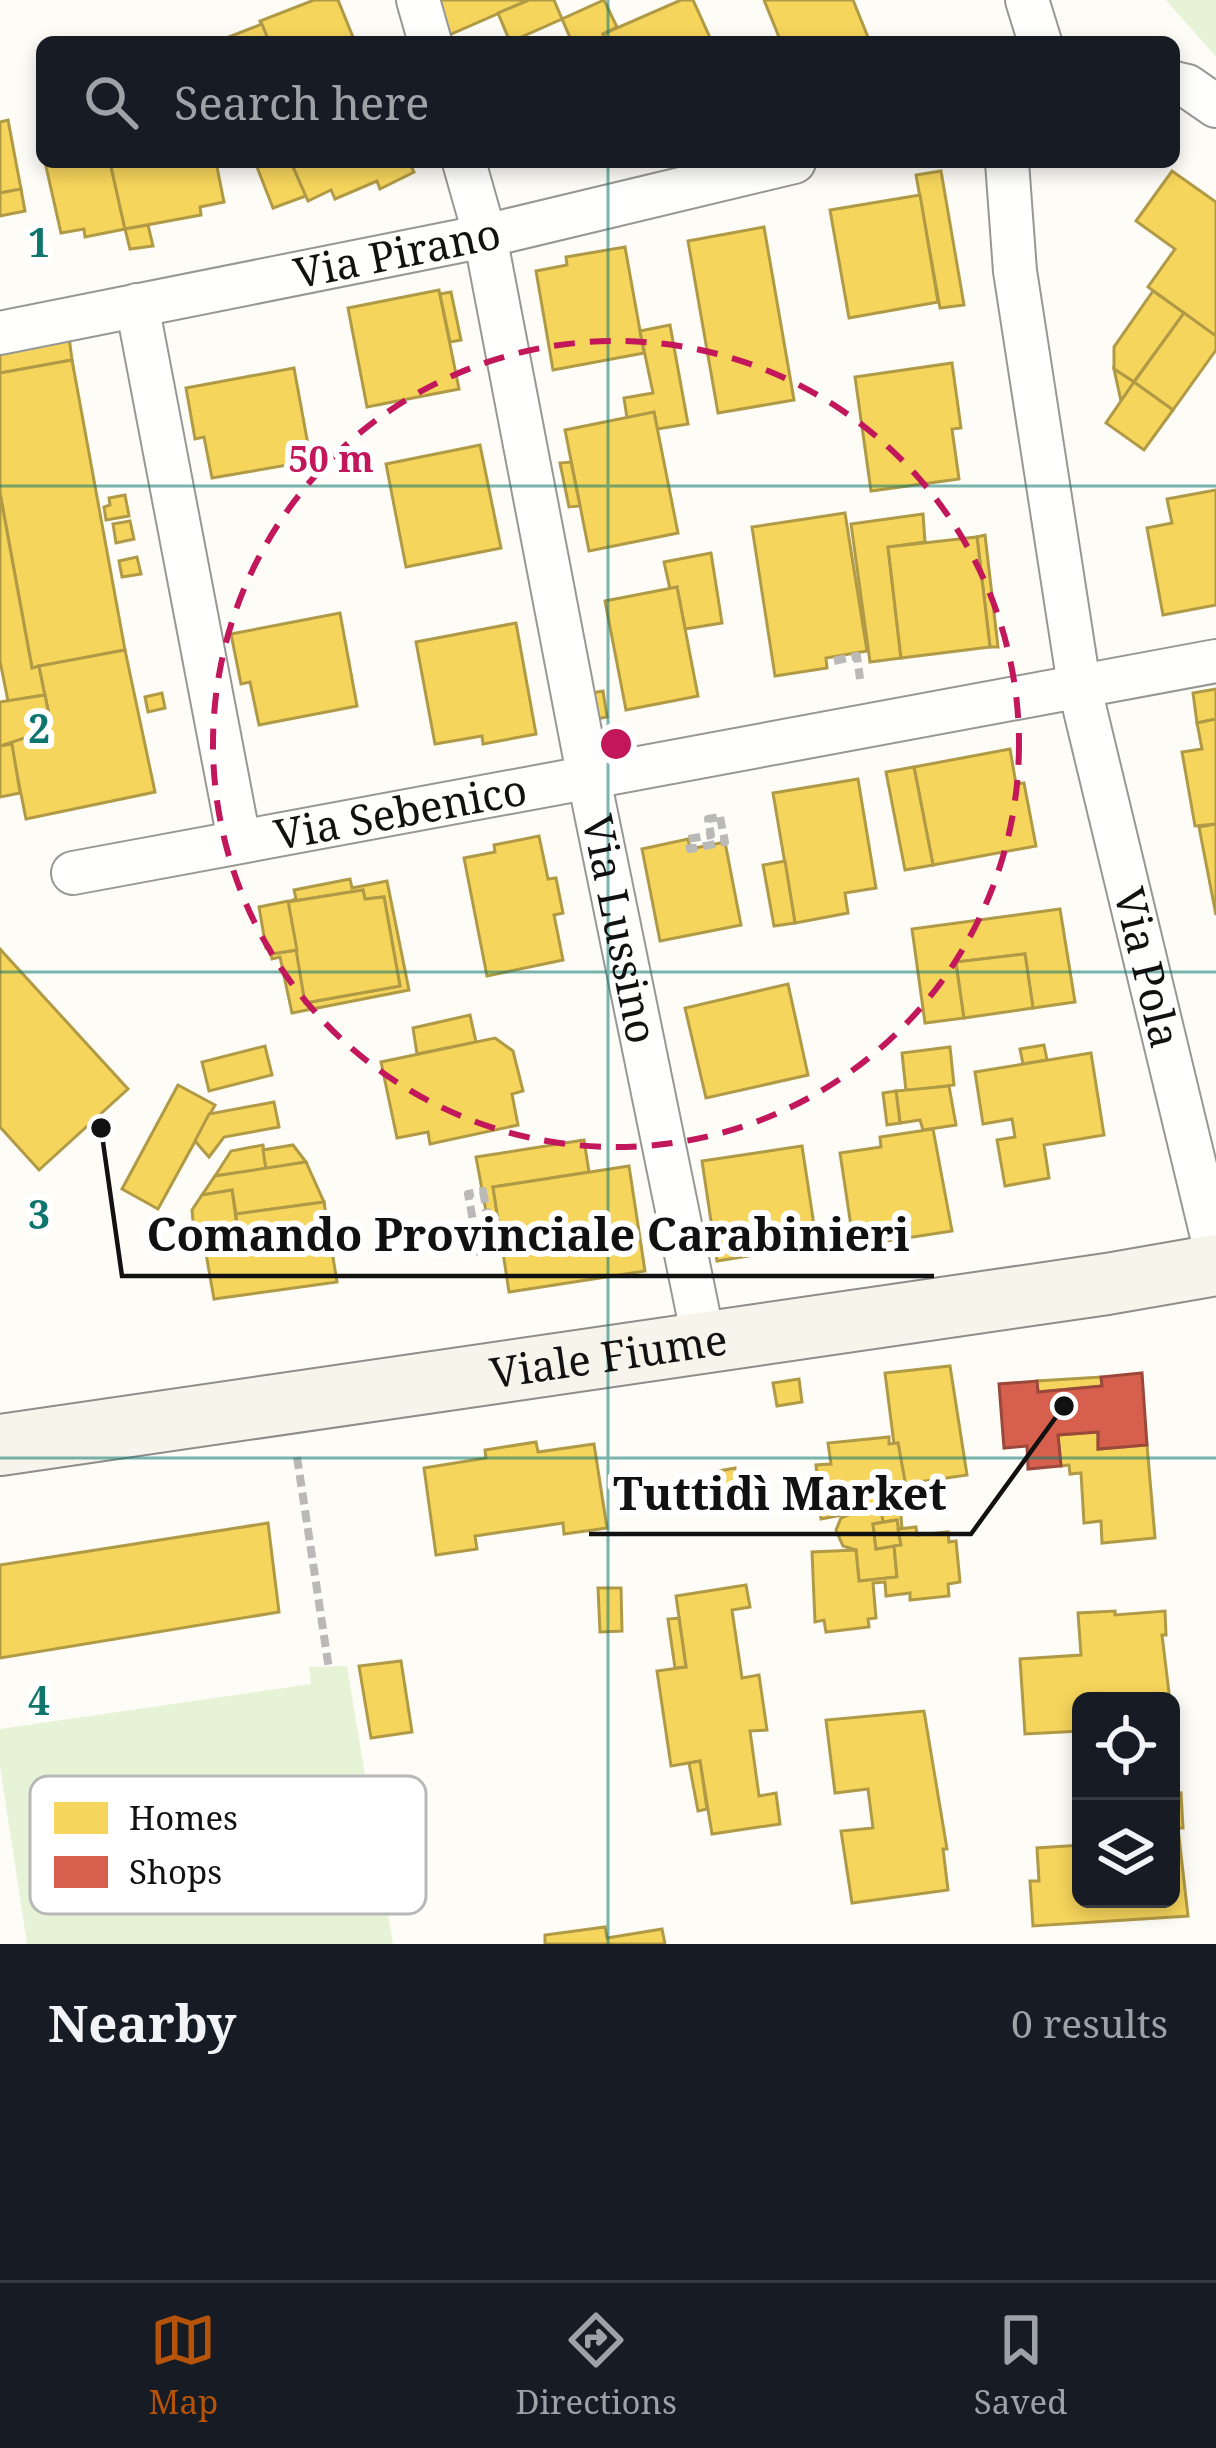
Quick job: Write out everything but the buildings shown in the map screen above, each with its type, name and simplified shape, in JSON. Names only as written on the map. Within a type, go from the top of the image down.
[{"type":"street","points":[[418,0],[428,36]]},
{"type":"street","points":[[1027,0],[1038,36]]},
{"type":"street","points":[[1180,84],[1216,106]]},
{"type":"street","name":"Via Lussino","points":[[466,168],[485,236],[704,1342]]},
{"type":"street","name":"Via Pirano","points":[[0,333],[485,236],[769,168]]},
{"type":"street","name":"Via Pola","points":[[1007,168],[1016,272],[1079,685],[1216,1252]]},
{"type":"street","points":[[137,305],[239,840]]},
{"type":"street","points":[[1079,685],[1216,661]]},
{"type":"street","name":"Via Sebenico","points":[[73,872],[1079,685]]},
{"type":"street","name":"Viale Fiume","points":[[0,1445],[1107,1285],[1216,1264]]},
{"type":"path","points":[[833,661],[856,656],[859,669]]},
{"type":"path","points":[[720,817],[724,842],[690,849],[688,839],[711,835],[708,819],[720,817]]},
{"type":"path","points":[[483,1191],[494,1249],[478,1252],[468,1194],[483,1191]]},
{"type":"path","points":[[289,1401],[329,1669]]},
{"type":"green space","points":[[1166,0],[1216,0],[1216,57]]},
{"type":"green space","points":[[347,1666],[365,1776],[30,1776],[30,1914],[388,1914],[393,1944],[27,1944],[0,1766],[0,1729],[311,1684],[309,1667]]},
{"type":"place","name":"Comando Provinciale Carabinieri","points":[[101,1128]]},
{"type":"place","name":"Tuttidì Market","points":[[1064,1406]]}]
